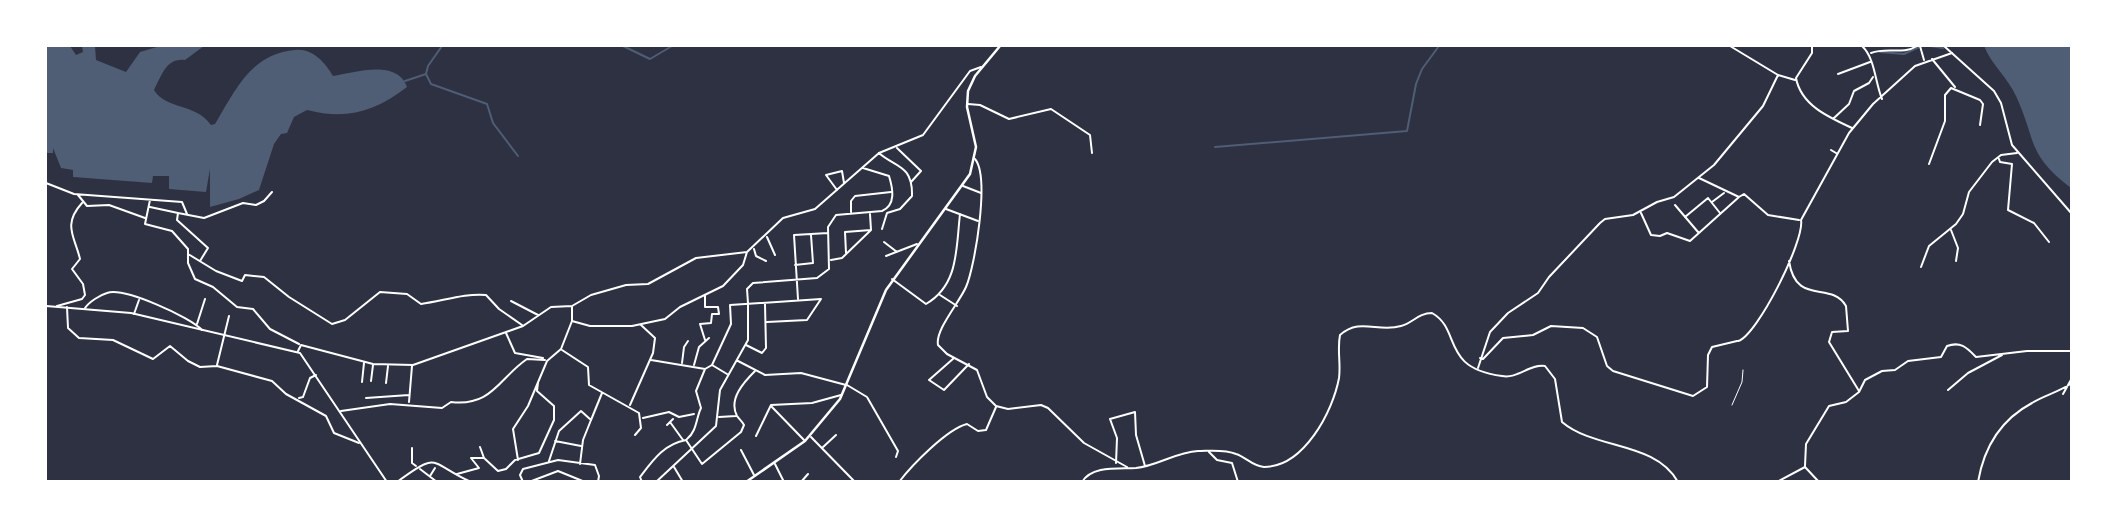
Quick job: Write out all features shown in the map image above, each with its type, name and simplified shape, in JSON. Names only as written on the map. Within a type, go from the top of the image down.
[{"type":"main road","points":[[747,481],[775,464],[811,436],[842,395],[867,328],[892,279],[962,186],[975,159],[975,144],[967,104],[968,91],[982,67],[1000,46]]},
{"type":"street","points":[[1730,46],[1778,75],[1796,80]]},
{"type":"street","points":[[1812,46],[1812,53],[1796,80],[1801,95],[1833,119],[1853,128]]},
{"type":"street","points":[[1862,46],[1870,54],[1873,77],[1882,99]]},
{"type":"street","points":[[1870,54],[1882,49],[1903,52],[1919,46],[1924,60]]},
{"type":"street","points":[[1944,46],[1998,97],[2007,134],[2018,153],[2071,214]]},
{"type":"street","points":[[1480,358],[1483,359],[1503,338],[1533,335],[1551,326],[1583,328],[1597,337],[1607,366],[1613,371],[1693,396],[1707,387],[1708,357],[1712,348],[1737,341],[1752,331],[1801,237],[1801,220],[1853,128],[1902,75],[1924,60],[1952,53]]},
{"type":"street","points":[[1931,58],[1956,89]]},
{"type":"street","points":[[1838,74],[1871,62]]},
{"type":"street","points":[[150,200],[145,223],[172,231],[188,249],[188,267],[196,281],[213,287],[237,307],[253,309],[270,329],[301,345],[365,362],[412,365],[523,326],[551,307],[572,306],[593,294],[631,284],[648,284],[696,258],[747,252],[783,218],[815,209],[879,153],[914,142],[927,132],[970,71],[974,67],[982,67]]},
{"type":"street","points":[[1477,369],[1490,332],[1508,313],[1538,293],[1549,277],[1600,223],[1641,212],[1657,202],[1674,197],[1740,138],[1763,106],[1778,75]]},
{"type":"street","points":[[1833,119],[1849,104],[1854,91],[1869,83],[1873,77]]},
{"type":"street","points":[[1929,164],[1945,121],[1945,95],[1951,88],[1976,96],[1983,104],[1980,125]]},
{"type":"street","points":[[967,104],[980,105],[1009,119],[1051,109],[1090,135],[1091,153]]},
{"type":"street","points":[[897,148],[921,171],[910,183]]},
{"type":"street","points":[[1831,150],[1837,154]]},
{"type":"street","points":[[879,153],[899,164],[910,183],[912,196],[900,209],[887,213],[882,229]]},
{"type":"street","points":[[1921,267],[1929,246],[1951,229],[1963,214],[1969,192],[1998,158],[2018,153]]},
{"type":"street","points":[[1998,158],[2000,162],[2012,164],[2008,210],[2034,223],[2049,242]]},
{"type":"street","points":[[975,159],[979,165],[981,194],[971,274],[957,306],[937,339],[941,349],[969,364],[980,374],[987,397],[996,406],[1008,409],[1041,405],[1048,408],[1084,443],[1116,463],[1128,467]]},
{"type":"street","points":[[656,481],[714,428],[719,417],[719,393],[746,345],[750,330],[747,289],[751,284],[819,278],[830,267],[828,225],[836,215],[870,212],[889,207],[891,192],[888,175],[870,173],[863,168]]},
{"type":"street","points":[[837,190],[827,174],[842,172],[844,184]]},
{"type":"street","points":[[1698,177],[1738,197]]},
{"type":"street","points":[[46,183],[78,195],[182,202],[187,214]]},
{"type":"street","points":[[962,186],[981,194]]},
{"type":"street","points":[[148,207],[204,218],[243,203],[256,205],[272,192]]},
{"type":"street","points":[[851,213],[851,201],[855,196],[891,192]]},
{"type":"street","points":[[1711,203],[1726,192]]},
{"type":"street","points":[[1641,212],[1651,235],[1660,236],[1667,233],[1690,241],[1744,194],[1768,215],[1801,220]]},
{"type":"street","points":[[78,195],[87,206],[109,205],[146,218]]},
{"type":"street","points":[[1685,217],[1707,198],[1720,214]]},
{"type":"street","points":[[57,307],[82,299],[85,295],[83,284],[72,269],[80,259],[71,237],[71,226],[82,203]]},
{"type":"street","points":[[1675,205],[1698,232]]},
{"type":"street","points":[[944,208],[978,221]]},
{"type":"street","points":[[830,260],[839,259],[846,254],[871,230],[870,212]]},
{"type":"street","points":[[178,213],[178,223],[208,248],[199,262]]},
{"type":"street","points":[[892,279],[926,304],[939,294],[953,276],[960,214]]},
{"type":"street","points":[[1951,229],[1958,247],[1956,261]]},
{"type":"street","points":[[846,254],[845,232],[871,230]]},
{"type":"street","points":[[798,300],[794,235],[828,233]]},
{"type":"street","points":[[796,265],[813,263],[811,234]]},
{"type":"street","points":[[766,236],[775,255]]},
{"type":"street","points":[[884,242],[898,253]]},
{"type":"street","points":[[886,256],[898,253],[911,244],[917,244]]},
{"type":"street","points":[[754,248],[756,256],[766,261]]},
{"type":"street","points":[[572,321],[590,326],[641,325],[665,319],[680,307],[706,295],[733,277],[745,261],[747,252]]},
{"type":"street","points":[[188,254],[199,262],[242,281],[245,275],[264,276],[289,298],[332,324],[345,320],[375,293],[386,292],[407,294],[421,304],[463,299],[469,295],[486,295],[499,309],[523,326]]},
{"type":"street","points":[[1789,260],[1792,278],[1797,283],[1835,297],[1846,306],[1848,331],[1832,332],[1829,342],[1859,392]]},
{"type":"street","points":[[85,308],[109,292],[139,299],[197,325],[202,330]]},
{"type":"street","points":[[939,294],[957,306]]},
{"type":"street","points":[[694,366],[699,347],[707,339],[700,324],[711,323],[712,314],[719,314],[718,307],[705,307],[706,295]]},
{"type":"street","points":[[134,314],[139,299]]},
{"type":"street","points":[[197,325],[205,299]]},
{"type":"street","points":[[642,481],[640,477],[657,455],[684,440],[695,430],[696,415],[701,405],[696,391],[705,369],[712,365],[732,324],[730,305],[821,299],[821,303],[807,320],[766,323]]},
{"type":"street","points":[[511,301],[538,315]]},
{"type":"street","points":[[746,345],[763,352],[768,341],[765,303]]},
{"type":"street","points":[[46,306],[134,314],[297,352],[316,375],[387,481]]},
{"type":"street","points":[[480,447],[484,458],[500,471],[518,460],[539,453],[554,420],[554,406],[537,391],[539,382],[546,360],[561,349],[572,321],[572,306]]},
{"type":"street","points":[[67,307],[68,328],[79,338],[113,340],[153,359],[170,346],[191,363],[217,366],[272,381],[286,394],[326,416],[334,433],[347,440],[360,442]]},
{"type":"street","points":[[1082,481],[1091,473],[1145,466],[1179,453],[1236,454],[1262,467],[1282,463],[1298,453],[1332,401],[1340,373],[1340,335],[1356,326],[1400,327],[1419,315],[1432,313],[1440,319],[1457,354],[1477,369],[1508,377],[1533,367],[1545,366],[1555,379],[1562,422],[1577,431],[1650,457],[1668,468],[1678,481]]},
{"type":"street","points":[[217,366],[229,316]]},
{"type":"street","points":[[629,406],[650,360],[655,338],[641,325]]},
{"type":"street","points":[[506,332],[514,353],[546,360]]},
{"type":"street","points":[[681,364],[688,341]]},
{"type":"street","points":[[1819,481],[1805,467],[1806,444],[1829,406],[1846,402],[1859,392],[1870,377],[1882,371],[1895,370],[1908,361],[1941,358],[1948,345],[1957,344],[1968,348],[1976,357],[2071,351]]},
{"type":"street","points":[[297,352],[301,345]]},
{"type":"street","points":[[561,349],[588,367],[589,385],[629,406],[642,419]]},
{"type":"street","points":[[1948,390],[1968,373],[2004,354]]},
{"type":"street","points":[[954,357],[929,380],[944,390],[969,364]]},
{"type":"street","points":[[340,412],[409,404],[421,408],[442,408],[451,402],[462,404],[483,398],[508,379],[524,360],[546,360]]},
{"type":"street","points":[[650,360],[705,369]]},
{"type":"street","points":[[737,360],[773,376],[801,373],[847,385],[869,401],[898,451],[896,457]]},
{"type":"street","points":[[362,382],[365,362]]},
{"type":"street","points":[[370,381],[373,363]]},
{"type":"street","points":[[386,383],[388,365]]},
{"type":"street","points":[[409,404],[412,365]]},
{"type":"street","points":[[712,365],[729,375]]},
{"type":"street","points":[[737,416],[736,399],[739,387],[756,370]]},
{"type":"street","points":[[1732,405],[1742,382],[1743,370]]},
{"type":"street","points":[[298,399],[303,397],[310,378],[316,375]]},
{"type":"street","points":[[2063,394],[2071,383],[2071,378]]},
{"type":"street","points":[[518,460],[513,429],[539,382]]},
{"type":"street","points":[[1978,481],[1979,468],[1996,432],[2020,410],[2071,383]]},
{"type":"street","points":[[580,464],[582,447],[602,391]]},
{"type":"street","points":[[771,405],[812,403],[842,395]]},
{"type":"street","points":[[366,398],[409,396]]},
{"type":"street","points":[[756,436],[771,405]]},
{"type":"street","points":[[771,405],[805,441]]},
{"type":"street","points":[[899,481],[919,458],[958,427],[967,424],[978,431],[986,430],[996,406]]},
{"type":"street","points":[[549,461],[561,428],[581,411],[591,420]]},
{"type":"street","points":[[642,419],[669,412],[679,416],[696,415]]},
{"type":"street","points":[[1116,463],[1116,438],[1110,419],[1135,412],[1136,435],[1145,466]]},
{"type":"street","points":[[667,425],[671,420],[702,464],[743,428],[743,421],[737,416],[719,417]]},
{"type":"street","points":[[635,435],[642,419]]},
{"type":"street","points":[[822,448],[836,435]]},
{"type":"street","points":[[811,436],[855,481]]},
{"type":"street","points":[[555,441],[582,447]]},
{"type":"street","points":[[412,448],[412,463],[416,466]]},
{"type":"street","points":[[741,450],[755,476]]},
{"type":"street","points":[[1209,452],[1217,460],[1232,463],[1238,481]]},
{"type":"street","points":[[456,475],[479,468],[471,458],[484,458]]},
{"type":"street","points":[[523,481],[520,475],[522,470],[549,461],[566,460],[595,465],[598,481]]},
{"type":"street","points":[[397,481],[428,461],[438,462],[470,481]]},
{"type":"street","points":[[775,464],[784,481]]},
{"type":"street","points":[[674,466],[683,481]]},
{"type":"street","points":[[1777,481],[1805,467]]},
{"type":"street","points":[[420,468],[426,481]]},
{"type":"street","points":[[429,477],[435,468]]},
{"type":"street","points":[[529,481],[558,471],[584,481]]},
{"type":"street","points":[[801,481],[808,474]]},
{"type":"street","points":[[425,475],[437,481]]},
{"type":"water","points":[[46,46],[70,46],[76,55],[83,52],[82,46],[95,46],[96,60],[126,72],[140,52],[160,46],[204,46],[185,60],[169,65],[154,90],[166,101],[197,113],[211,125],[215,124],[238,86],[256,66],[267,58],[295,50],[312,54],[322,61],[333,76],[384,70],[402,78],[407,87],[383,103],[360,112],[335,114],[307,110],[294,117],[287,133],[281,134],[274,144],[259,190],[210,207],[210,169],[206,192],[169,189],[169,176],[153,176],[152,183],[73,177],[73,170],[61,168],[53,148],[53,153],[46,153]]},
{"type":"water","points":[[1984,46],[2071,46],[2071,188],[2039,156],[2016,96]]},
{"type":"waterway","points":[[405,81],[426,74],[428,66],[442,46]]},
{"type":"waterway","points":[[623,46],[650,59],[672,46]]},
{"type":"waterway","points":[[1215,147],[1407,131],[1416,84],[1422,69],[1439,46]]},
{"type":"waterway","points":[[1930,46],[1943,48]]},
{"type":"waterway","points":[[1880,52],[1904,54],[1919,47]]},
{"type":"waterway","points":[[426,74],[431,84],[487,104],[493,123],[518,156]]}]
